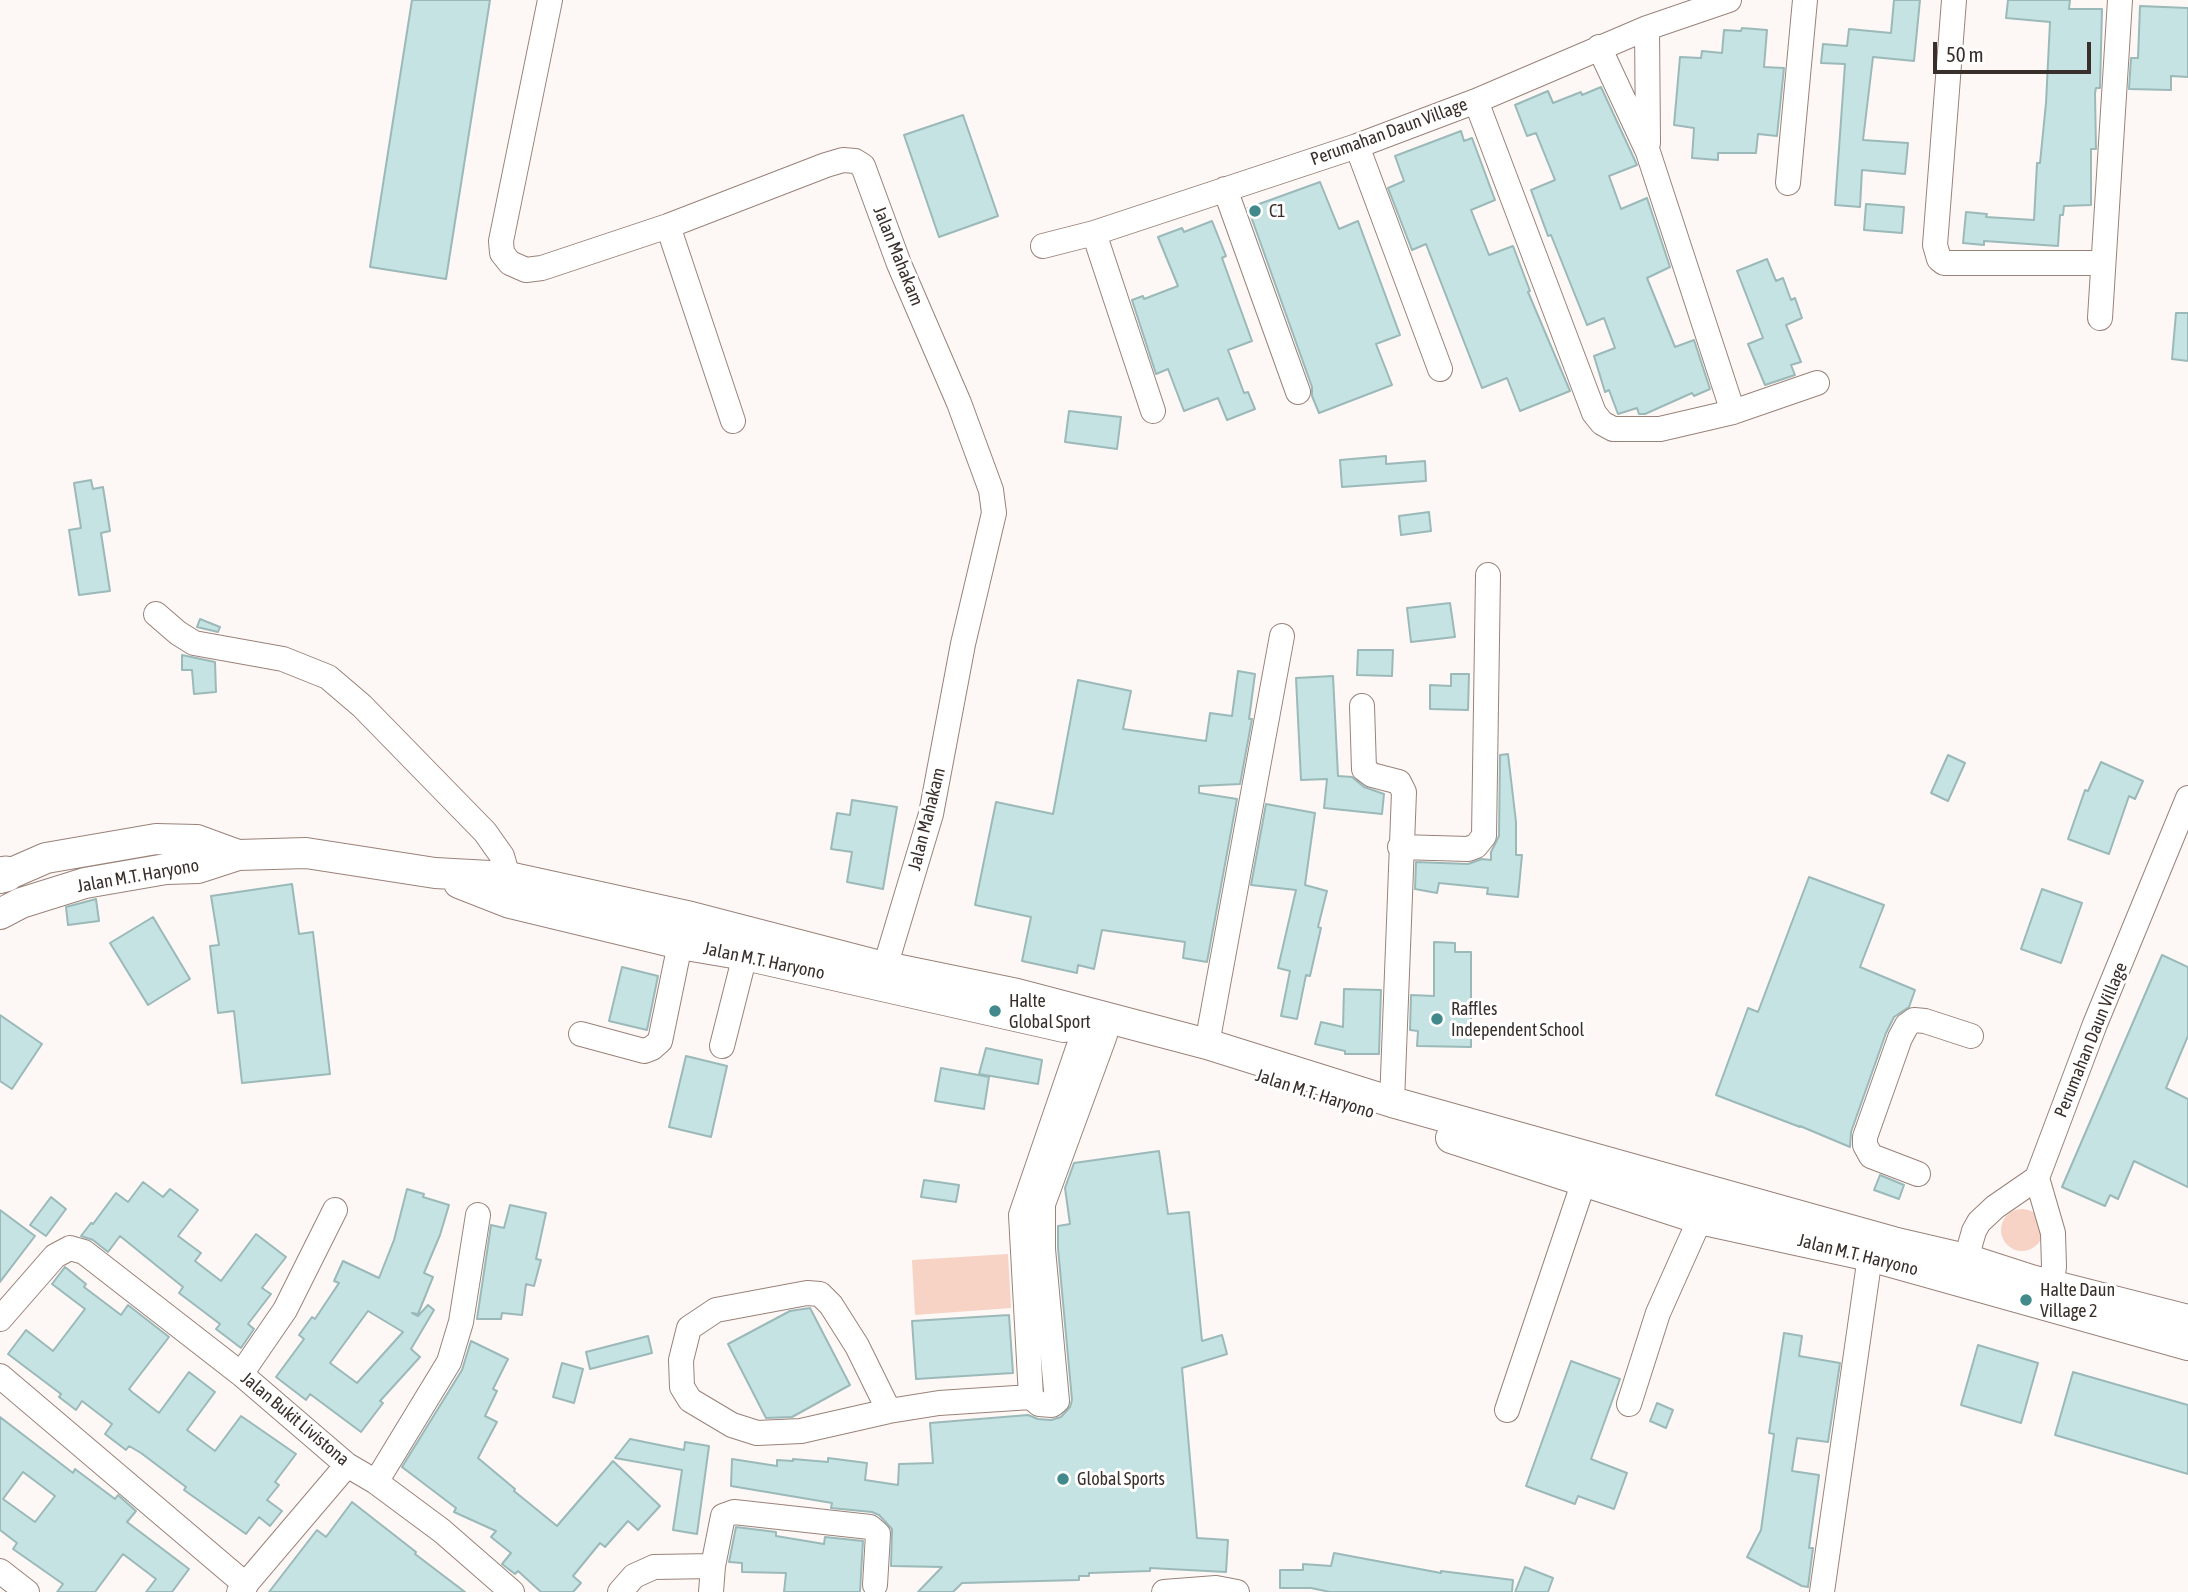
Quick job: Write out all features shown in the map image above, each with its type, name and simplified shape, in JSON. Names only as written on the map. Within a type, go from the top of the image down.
[{"type":"main road","name":"Jalan M.T. Haryono","points":[[2,876],[46,858],[156,839],[197,840],[238,855]]},
{"type":"main road","name":"Jalan M.T. Haryono","points":[[0,914],[21,903],[85,883],[166,869],[198,868],[238,855],[306,853],[435,873],[508,877],[691,917],[853,969],[1246,1072],[1700,1219],[1870,1256],[1963,1270]]},
{"type":"main road","name":"Jalan M.T. Haryono","points":[[435,873],[510,903],[680,944],[853,969],[885,967],[1017,994],[1207,1044],[1392,1102],[1893,1242],[1963,1270],[2049,1295],[2188,1345]]},
{"type":"main road","name":"Jalan M.T. Haryono","points":[[2049,1295],[2188,1320]]},
{"type":"street","name":"Jalan Mahakam","points":[[550,0],[501,241],[502,253],[510,263],[526,270],[542,268],[668,226],[827,165],[843,160],[855,161],[863,166],[899,264],[959,403],[991,490],[993,513],[931,814],[885,967]]},
{"type":"street","name":"Perumahan Daun Village","points":[[1042,246],[1094,233],[1357,146],[1476,101],[1647,28],[1730,0]]},
{"type":"street","points":[[1788,183],[1805,0]]},
{"type":"street","points":[[1954,0],[1935,244],[1939,259],[1944,263],[2102,263]]},
{"type":"street","points":[[2100,318],[2120,0]]},
{"type":"street","points":[[1647,28],[1648,152]]},
{"type":"street","points":[[1599,47],[1648,152],[1733,412]]},
{"type":"street","points":[[1476,101],[1594,414],[1602,423],[1613,429],[1660,429],[1733,412],[1817,383]]},
{"type":"street","points":[[1357,146],[1440,369]]},
{"type":"street","points":[[1225,189],[1298,392]]},
{"type":"street","points":[[668,226],[733,421]]},
{"type":"street","points":[[1094,233],[1153,411]]},
{"type":"street","points":[[1400,847],[1468,849],[1476,846],[1484,836],[1488,575]]},
{"type":"street","points":[[156,614],[194,643],[283,659],[328,677],[362,706],[485,832],[502,856],[508,877]]},
{"type":"street","points":[[1207,1044],[1282,636]]},
{"type":"street","points":[[1362,706],[1364,769],[1372,775],[1398,782],[1404,792],[1392,1102]]},
{"type":"street","name":"Perumahan Daun Village","points":[[2037,1178],[2095,1024],[2188,798]]},
{"type":"street","points":[[581,1034],[643,1051],[660,1041],[680,944]]},
{"type":"street","points":[[722,1046],[744,955]]},
{"type":"street","points":[[1918,1174],[1871,1156],[1865,1145],[1865,1137],[1900,1038],[1907,1025],[1914,1020],[1925,1020],[1971,1036]]},
{"type":"street","points":[[889,1411],[857,1346],[831,1305],[820,1294],[807,1293],[716,1310],[689,1328],[681,1360],[682,1387],[690,1400],[732,1425],[757,1433],[801,1431],[889,1411],[939,1403],[1031,1397],[1039,1404],[1052,1405],[1057,1401],[1033,1243],[1043,1205],[1039,1192],[1094,1033]]},
{"type":"street","points":[[1963,1270],[1979,1222],[1995,1207],[2037,1178],[2053,1233],[2054,1267],[2049,1295]]},
{"type":"street","points":[[1507,1410],[1584,1181]]},
{"type":"street","points":[[241,1374],[285,1310],[335,1210]]},
{"type":"street","points":[[376,1482],[449,1362],[461,1322],[478,1215]]},
{"type":"street","points":[[1629,1404],[1658,1313],[1700,1219]]},
{"type":"street","name":"Jalan Bukit Livistona","points":[[0,1319],[55,1256],[64,1250],[76,1248],[241,1374],[347,1465],[376,1482],[442,1531],[512,1592]]},
{"type":"street","points":[[1822,1592],[1870,1256]]},
{"type":"street","points":[[0,1376],[243,1589],[347,1465]]},
{"type":"street","points":[[711,1592],[723,1516],[734,1511],[870,1527],[878,1534],[875,1585]]},
{"type":"street","points":[[620,1592],[634,1576],[654,1567],[713,1566]]},
{"type":"street","points":[[0,1571],[27,1592]]},
{"type":"street","points":[[1164,1592],[1223,1591]]},
{"type":"shaded area","points":[[2022,1209],[2037,1215],[2043,1230],[2037,1245],[2022,1251],[2007,1245],[2001,1230],[2007,1215]]},
{"type":"shaded area","points":[[1008,1254],[1011,1308],[915,1315],[912,1260]]},
{"type":"building","points":[[412,0],[490,0],[446,279],[370,267]]},
{"type":"building","points":[[1894,0],[1920,0],[1914,61],[1873,57],[1863,140],[1908,143],[1905,174],[1862,170],[1860,207],[1835,205],[1845,64],[1821,63],[1823,44],[1847,46],[1849,29],[1891,33]]},
{"type":"building","points":[[2008,0],[2070,0],[2069,9],[2102,9],[2100,88],[2096,88],[2095,93],[2096,149],[2091,149],[2091,205],[2064,206],[2063,215],[2060,215],[2058,246],[1984,241],[1984,245],[1963,243],[1966,212],[1987,214],[1986,217],[2034,220],[2037,163],[2040,163],[2046,103],[2050,22],[2006,18]]},
{"type":"building","points":[[2140,6],[2188,8],[2188,77],[2171,76],[2171,90],[2129,89],[2131,58],[2138,58]]},
{"type":"building","points":[[1742,28],[1767,30],[1764,67],[1784,68],[1777,136],[1758,134],[1756,153],[1718,153],[1718,160],[1692,158],[1694,128],[1674,125],[1680,57],[1701,58],[1702,51],[1722,53],[1724,30],[1741,31]]},
{"type":"building","points":[[1601,87],[1637,165],[1609,176],[1621,209],[1647,198],[1670,267],[1647,278],[1675,347],[1694,340],[1710,389],[1694,396],[1692,393],[1645,414],[1639,414],[1637,408],[1618,414],[1609,390],[1605,392],[1594,356],[1615,348],[1604,318],[1587,325],[1551,235],[1548,236],[1531,190],[1555,180],[1536,133],[1527,136],[1515,105],[1548,91],[1553,103]]},
{"type":"building","points":[[963,115],[998,216],[939,237],[904,135]]},
{"type":"building","points":[[1461,131],[1464,141],[1472,138],[1495,200],[1471,210],[1489,255],[1513,246],[1530,291],[1528,292],[1570,391],[1520,411],[1507,378],[1482,388],[1426,244],[1412,250],[1388,188],[1404,181],[1395,156]]},
{"type":"building","points":[[1320,182],[1339,229],[1358,221],[1400,335],[1376,344],[1392,385],[1319,413],[1248,208]]},
{"type":"building","points":[[1866,204],[1904,207],[1902,233],[1864,230]]},
{"type":"building","points":[[1212,221],[1226,256],[1222,258],[1252,341],[1228,350],[1244,393],[1248,392],[1255,409],[1227,420],[1218,398],[1184,411],[1168,369],[1156,374],[1132,300],[1143,296],[1144,299],[1178,286],[1158,237],[1182,228],[1184,232]]},
{"type":"building","points":[[1767,259],[1776,281],[1783,278],[1791,300],[1795,298],[1802,318],[1786,325],[1801,362],[1791,365],[1795,375],[1765,385],[1748,344],[1763,338],[1737,271]]},
{"type":"building","points":[[2176,313],[2188,313],[2188,361],[2172,359]]},
{"type":"building","points":[[1069,411],[1121,417],[1117,449],[1065,442]]},
{"type":"building","points":[[1386,456],[1386,464],[1425,461],[1426,481],[1342,487],[1340,460]]},
{"type":"building","points":[[91,480],[93,489],[103,487],[110,531],[101,533],[110,591],[79,595],[69,530],[81,528],[74,483]]},
{"type":"building","points":[[1429,512],[1431,531],[1401,535],[1399,516]]},
{"type":"building","points":[[1450,603],[1455,637],[1411,642],[1407,608]]},
{"type":"building","points":[[200,619],[220,627],[218,632],[197,627]]},
{"type":"building","points":[[1358,650],[1393,650],[1392,676],[1357,675]]},
{"type":"building","points":[[182,655],[215,662],[216,692],[194,694],[192,670],[182,670]]},
{"type":"building","points":[[1238,671],[1255,674],[1249,719],[1252,719],[1240,784],[1199,786],[1199,793],[1237,799],[1207,962],[1183,958],[1185,942],[1102,930],[1094,969],[1078,965],[1077,973],[1022,961],[1031,917],[975,905],[996,802],[1053,814],[1078,680],[1131,691],[1123,729],[1206,741],[1210,713],[1232,716]]},
{"type":"building","points":[[1451,674],[1469,674],[1468,710],[1430,709],[1430,685],[1451,686]]},
{"type":"building","points":[[1333,676],[1338,776],[1352,777],[1364,787],[1384,794],[1382,814],[1324,808],[1327,779],[1301,780],[1296,678]]},
{"type":"building","points":[[1508,754],[1516,822],[1516,855],[1522,855],[1518,897],[1487,894],[1488,888],[1439,883],[1437,893],[1415,889],[1416,862],[1468,864],[1482,859],[1491,860],[1491,852],[1499,836],[1500,755]]},
{"type":"building","points":[[1948,755],[1965,763],[1948,801],[1931,793]]},
{"type":"building","points":[[2101,762],[2143,781],[2135,799],[2129,796],[2109,854],[2068,839],[2085,790],[2088,791]]},
{"type":"building","points":[[852,800],[897,807],[883,889],[847,882],[852,852],[831,849],[837,813],[850,815]]},
{"type":"building","points":[[1266,804],[1315,813],[1305,885],[1327,891],[1310,976],[1306,975],[1297,1019],[1281,1016],[1290,971],[1278,968],[1296,890],[1251,885]]},
{"type":"building","points":[[1809,877],[1884,905],[1860,967],[1915,990],[1909,1007],[1894,1017],[1886,1033],[1851,1132],[1850,1147],[1716,1095],[1748,1008],[1758,1012]]},
{"type":"building","points":[[292,884],[299,934],[313,932],[330,1074],[242,1083],[234,1011],[218,1013],[210,946],[219,945],[211,896]]},
{"type":"building","points":[[2042,889],[2082,903],[2061,963],[2021,949]]},
{"type":"building","points":[[96,899],[99,921],[68,925],[66,907]]},
{"type":"building","points":[[153,917],[190,979],[148,1005],[110,943]]},
{"type":"building","name":"Raffles Independent School","points":[[1434,942],[1455,943],[1455,952],[1471,952],[1471,1047],[1417,1046],[1418,1031],[1410,1030],[1411,995],[1434,996]]},
{"type":"building","points":[[2162,955],[2188,967],[2188,1036],[2166,1088],[2188,1099],[2188,1187],[2134,1161],[2118,1199],[2110,1195],[2105,1206],[2062,1187]]},
{"type":"building","points":[[622,967],[658,976],[647,1030],[609,1021]]},
{"type":"building","points":[[1344,989],[1381,990],[1379,1054],[1345,1054],[1345,1051],[1315,1044],[1321,1022],[1343,1027]]},
{"type":"building","points":[[0,1015],[42,1044],[12,1089],[0,1081]]},
{"type":"building","points":[[986,1048],[1042,1060],[1038,1084],[979,1074]]},
{"type":"building","points":[[686,1056],[727,1066],[711,1137],[669,1127]]},
{"type":"building","points":[[941,1068],[989,1077],[984,1109],[935,1101]]},
{"type":"building","points":[[1159,1151],[1168,1214],[1189,1212],[1202,1341],[1222,1335],[1227,1354],[1182,1368],[1197,1538],[1228,1540],[1226,1572],[1150,1568],[1150,1571],[1089,1573],[1089,1576],[1079,1576],[1079,1580],[962,1583],[953,1592],[918,1592],[942,1567],[891,1566],[892,1529],[879,1515],[831,1508],[832,1503],[731,1486],[732,1459],[777,1466],[777,1460],[828,1462],[828,1458],[867,1463],[865,1480],[898,1485],[899,1464],[933,1463],[930,1423],[1028,1415],[1051,1420],[1061,1417],[1070,1407],[1072,1400],[1058,1226],[1070,1224],[1065,1188],[1074,1163]]},
{"type":"building","points":[[1880,1175],[1904,1185],[1899,1199],[1874,1190]]},
{"type":"building","points":[[924,1180],[959,1185],[956,1202],[921,1197]]},
{"type":"building","points":[[143,1182],[163,1197],[170,1189],[198,1210],[178,1236],[201,1253],[195,1261],[221,1281],[256,1234],[286,1257],[262,1288],[271,1294],[248,1324],[254,1329],[241,1348],[216,1329],[220,1324],[179,1293],[183,1287],[120,1236],[108,1252],[93,1240],[81,1236],[116,1193],[128,1202]]},
{"type":"building","points":[[407,1189],[449,1205],[424,1273],[433,1277],[418,1314],[412,1313],[418,1316],[428,1305],[434,1310],[411,1349],[420,1357],[380,1401],[383,1403],[361,1432],[310,1394],[306,1400],[276,1377],[304,1339],[299,1335],[312,1317],[315,1319],[339,1283],[334,1281],[343,1261],[379,1278],[394,1240]],"holes":[[[368,1311],[403,1332],[357,1383],[330,1363]]]},
{"type":"building","points":[[51,1197],[66,1209],[46,1236],[30,1225]]},
{"type":"building","points":[[510,1205],[546,1213],[536,1259],[541,1260],[534,1286],[526,1284],[522,1315],[502,1313],[501,1319],[477,1319],[491,1225],[504,1228]]},
{"type":"building","points":[[0,1210],[35,1236],[0,1282]]},
{"type":"building","points":[[65,1267],[86,1284],[84,1287],[121,1315],[128,1305],[169,1337],[129,1389],[132,1392],[159,1413],[189,1372],[215,1392],[187,1430],[215,1451],[241,1416],[296,1454],[275,1482],[279,1485],[267,1500],[282,1511],[270,1526],[259,1517],[246,1534],[184,1490],[186,1487],[141,1453],[129,1446],[126,1450],[105,1434],[112,1424],[82,1401],[76,1410],[59,1397],[61,1394],[8,1354],[26,1330],[53,1351],[85,1309],[52,1284]]},
{"type":"building","points":[[810,1308],[850,1385],[792,1417],[766,1418],[728,1344],[790,1311]]},
{"type":"building","points":[[1009,1315],[1013,1373],[916,1379],[912,1321]]},
{"type":"building","points":[[1784,1333],[1802,1336],[1799,1356],[1840,1363],[1828,1442],[1797,1438],[1792,1471],[1819,1475],[1809,1548],[1813,1548],[1808,1587],[1747,1557],[1761,1530],[1774,1434],[1769,1433]]},
{"type":"building","points":[[648,1336],[652,1353],[590,1369],[586,1352]]},
{"type":"building","points":[[471,1341],[508,1359],[493,1389],[497,1391],[485,1416],[497,1422],[478,1458],[515,1489],[514,1491],[557,1526],[613,1461],[660,1506],[638,1530],[628,1521],[605,1547],[600,1543],[573,1576],[581,1583],[573,1592],[541,1592],[518,1571],[515,1574],[502,1564],[511,1553],[491,1537],[496,1531],[454,1512],[456,1508],[402,1467],[462,1370]]},
{"type":"building","points":[[1978,1345],[2038,1363],[2021,1423],[1961,1405]]},
{"type":"building","points":[[1571,1361],[1620,1379],[1591,1459],[1627,1473],[1614,1509],[1578,1496],[1575,1504],[1526,1486]]},
{"type":"building","points":[[562,1363],[583,1369],[574,1403],[553,1397]]},
{"type":"building","points":[[2073,1372],[2188,1405],[2188,1474],[2055,1435]]},
{"type":"building","points":[[1657,1403],[1673,1410],[1666,1428],[1650,1421]]},
{"type":"building","points":[[0,1417],[73,1473],[75,1469],[115,1499],[118,1495],[136,1511],[127,1522],[189,1569],[172,1592],[146,1592],[156,1579],[123,1554],[95,1592],[57,1592],[63,1584],[13,1549],[17,1543],[0,1530]],"holes":[[[23,1472],[55,1496],[35,1522],[3,1499]]]},
{"type":"building","points":[[630,1439],[684,1450],[685,1442],[709,1446],[697,1534],[673,1530],[682,1470],[615,1458]]},
{"type":"building","points":[[352,1502],[465,1592],[269,1592],[317,1530],[326,1537]]},
{"type":"building","points":[[736,1527],[776,1532],[776,1536],[824,1544],[825,1537],[863,1541],[860,1592],[784,1592],[786,1573],[742,1572],[742,1563],[729,1562]]},
{"type":"building","points":[[1334,1553],[1441,1573],[1513,1580],[1512,1592],[1330,1592],[1311,1588],[1280,1588],[1280,1570],[1303,1570],[1303,1564],[1331,1566]]},
{"type":"building","points":[[1525,1567],[1553,1578],[1548,1592],[1515,1592]]},
{"type":"place","name":"C1","points":[[1255,211]]},
{"type":"place","name":"Halte Global Sport","points":[[995,1011]]},
{"type":"place","name":"Raffles Independent School","points":[[1437,1019]]},
{"type":"place","name":"Halte Daun Village 2","points":[[2026,1300]]},
{"type":"place","name":"Global Sports","points":[[1063,1479]]}]
